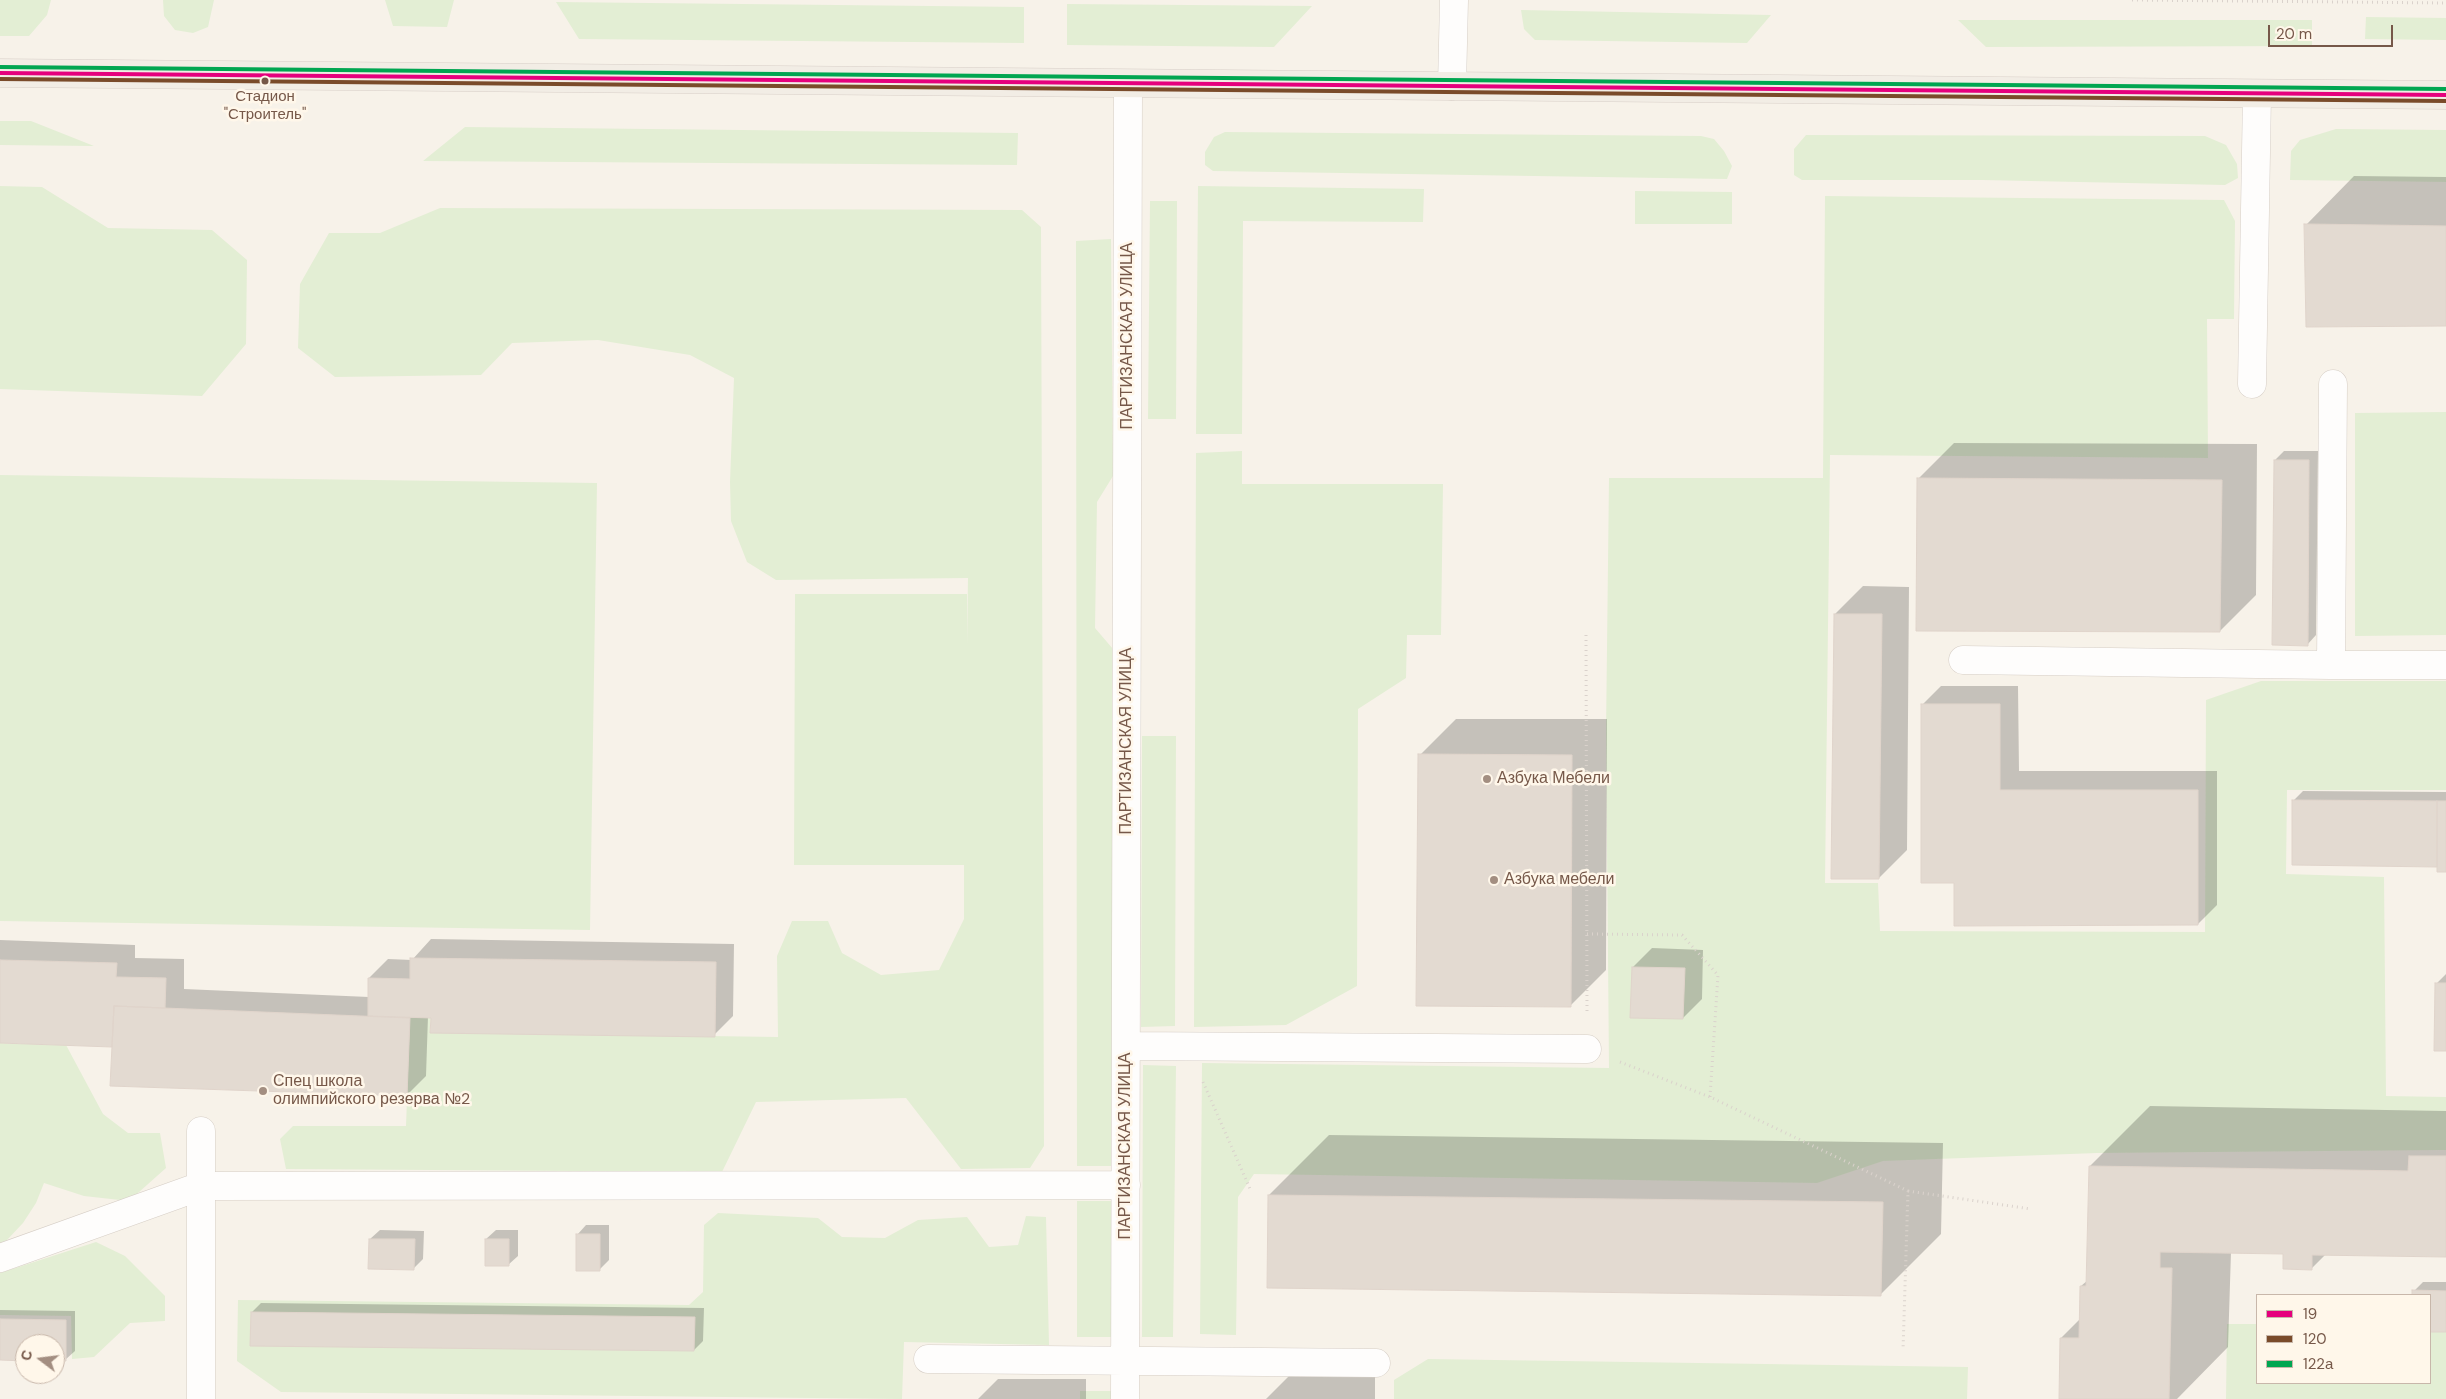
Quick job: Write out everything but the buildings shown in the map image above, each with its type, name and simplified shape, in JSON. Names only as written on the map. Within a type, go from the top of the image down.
[{"type":"main road","points":[[0,73],[2446,96]]},
{"type":"street","points":[[1452,86],[1454,0]]},
{"type":"street","name":"ПАРТИЗАНСКАЯ УЛИЦА","points":[[1125,1399],[1128,84]]},
{"type":"street","points":[[2252,384],[2257,94]]},
{"type":"street","points":[[2331,665],[2333,384]]},
{"type":"street","points":[[1964,660],[2446,665]]},
{"type":"street","points":[[1126,1046],[1587,1049]]},
{"type":"street","points":[[201,1130],[201,1399]]},
{"type":"street","points":[[0,1258],[201,1186],[1126,1184]]},
{"type":"street","points":[[928,1359],[1376,1363]]},
{"type":"path","points":[[2132,0],[2446,3]]},
{"type":"path","points":[[1586,635],[1587,1049],[1710,1097],[1908,1191],[2031,1209]]},
{"type":"path","points":[[1587,934],[1682,935],[1718,975],[1710,1097]]},
{"type":"path","points":[[1188,1047],[1251,1191]]},
{"type":"path","points":[[1903,1350],[1908,1191]]},
{"type":"green space","points":[[0,0],[51,0],[47,15],[29,36],[0,36]]},
{"type":"green space","points":[[163,0],[214,0],[208,27],[193,33],[175,30],[164,16]]},
{"type":"green space","points":[[385,0],[454,0],[447,27],[393,26]]},
{"type":"green space","points":[[556,2],[1024,7],[1024,43],[579,39]]},
{"type":"green space","points":[[1067,4],[1312,6],[1274,47],[1067,45]]},
{"type":"green space","points":[[1521,10],[1771,15],[1747,43],[1535,40],[1524,29]]},
{"type":"green space","points":[[2366,17],[2446,18],[2446,40],[2365,39]]},
{"type":"green space","points":[[1958,20],[2312,20],[2312,46],[1986,47]]},
{"type":"green space","points":[[0,121],[31,121],[94,146],[0,145]]},
{"type":"green space","points":[[465,127],[1018,133],[1017,165],[423,161]]},
{"type":"green space","points":[[2336,129],[2446,130],[2446,182],[2290,180],[2291,151],[2300,140]]},
{"type":"green space","points":[[1225,132],[1701,136],[1714,139],[1724,151],[1732,166],[1727,179],[1213,171],[1205,165],[1205,152],[1214,137]]},
{"type":"green space","points":[[1806,135],[2205,136],[2226,145],[2237,164],[2238,178],[2225,185],[1982,180],[1802,180],[1794,175],[1794,149]]},
{"type":"green space","points":[[0,186],[42,187],[108,228],[212,230],[247,260],[246,344],[202,396],[0,389]]},
{"type":"green space","points":[[1198,186],[1424,189],[1423,222],[1243,221],[1242,434],[1196,434]]},
{"type":"green space","points":[[1635,191],[1732,192],[1732,224],[1635,224]]},
{"type":"green space","points":[[1825,196],[2224,200],[2235,221],[2234,319],[2207,319],[2208,458],[1830,455],[1825,883],[1878,883],[1880,931],[2205,932],[2206,700],[2261,681],[2446,681],[2446,790],[2287,790],[2286,874],[2384,877],[2386,1096],[2446,1097],[2446,1150],[2097,1153],[1883,1161],[1817,1183],[1254,1174],[1238,1197],[1236,1335],[1200,1334],[1202,1063],[1609,1068],[1606,733],[1609,478],[1823,478]]},
{"type":"green space","points":[[1150,201],[1177,201],[1176,419],[1148,419]]},
{"type":"green space","points":[[440,208],[1022,210],[1041,227],[1044,1146],[1030,1168],[961,1169],[906,1098],[756,1102],[722,1172],[286,1169],[280,1139],[293,1126],[406,1126],[410,1018],[431,1018],[430,1032],[778,1037],[777,956],[792,921],[828,921],[842,953],[881,975],[939,970],[964,919],[964,865],[794,865],[795,594],[967,594],[967,645],[968,578],[776,580],[747,562],[731,521],[730,482],[734,378],[690,355],[598,340],[512,343],[481,375],[335,377],[298,348],[300,284],[329,233],[380,233]]},
{"type":"green space","points":[[1111,239],[1113,476],[1097,502],[1095,628],[1113,649],[1114,1166],[1077,1166],[1076,241]]},
{"type":"green space","points":[[2446,412],[2446,635],[2355,636],[2355,413]]},
{"type":"green space","points":[[1242,451],[1242,484],[1443,484],[1441,635],[1407,635],[1406,678],[1358,709],[1357,986],[1286,1025],[1194,1027],[1196,453]]},
{"type":"green space","points":[[0,475],[597,483],[590,930],[0,921]]},
{"type":"green space","points":[[1142,736],[1176,736],[1175,1026],[1141,1027]]},
{"type":"green space","points":[[0,1043],[66,1045],[103,1114],[128,1133],[160,1133],[166,1168],[129,1201],[84,1196],[44,1183],[36,1203],[23,1223],[7,1240],[0,1243]]},
{"type":"green space","points":[[1143,1065],[1176,1066],[1173,1337],[1142,1337]]},
{"type":"green space","points":[[1077,1201],[1113,1201],[1113,1337],[1077,1337]]},
{"type":"green space","points":[[718,1213],[818,1218],[842,1237],[885,1238],[918,1220],[967,1217],[989,1247],[1018,1245],[1026,1216],[1046,1217],[1049,1345],[904,1342],[902,1399],[281,1392],[237,1361],[238,1300],[689,1305],[703,1292],[704,1225]]},
{"type":"green space","points":[[96,1242],[125,1256],[165,1296],[165,1321],[130,1323],[94,1357],[72,1359],[71,1316],[0,1315],[0,1273]]},
{"type":"green space","points":[[2227,1324],[2256,1324],[2256,1384],[2431,1384],[2431,1325],[2446,1326],[2446,1399],[2226,1399]]},
{"type":"green space","points":[[1428,1359],[1968,1367],[1967,1399],[1394,1399],[1394,1380]]},
{"type":"green space","points":[[1080,1391],[1111,1391],[1111,1399],[1080,1399]]},
{"type":"transit line","name":"122а","points":[[0,67],[2446,89]]},
{"type":"transit line","name":"19","points":[[0,73],[2446,95]]},
{"type":"transit line","name":"120","points":[[0,79],[2446,101]]},
{"type":"place","name":"Стадион \"Строитель\"","points":[[265,81]]},
{"type":"place","name":"Азбука Мебели","points":[[1487,779]]},
{"type":"place","name":"Азбука мебели","points":[[1494,880]]},
{"type":"place","name":"Спец школа олимпийского резерва №2","points":[[263,1091]]}]
